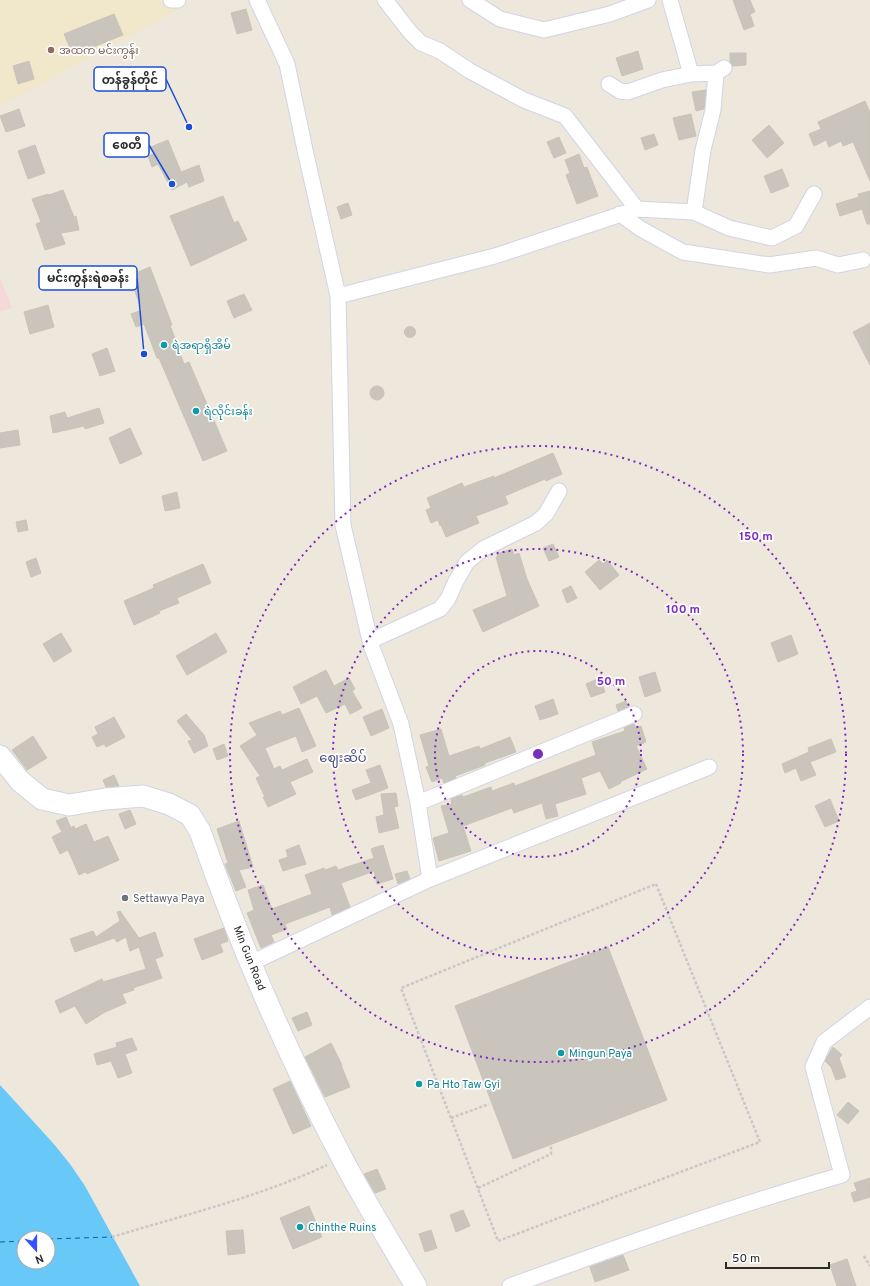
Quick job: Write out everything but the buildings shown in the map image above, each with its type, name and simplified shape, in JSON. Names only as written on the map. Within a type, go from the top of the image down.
[{"type":"street","points":[[171,0],[178,0]]},
{"type":"street","points":[[258,0],[287,64],[338,296],[343,525],[370,641],[401,724],[418,803],[430,879]]},
{"type":"street","points":[[385,0],[410,32],[421,43],[440,51],[470,71],[524,100],[565,116],[637,209]]},
{"type":"street","points":[[470,0],[500,19],[544,30],[610,14],[648,0]]},
{"type":"street","points":[[670,0],[691,74]]},
{"type":"street","points":[[609,84],[620,91],[628,92],[662,80],[720,70],[713,110],[703,150],[694,212]]},
{"type":"street","points":[[338,296],[495,256],[637,209],[694,212],[729,228],[772,238],[796,226],[814,194]]},
{"type":"street","points":[[620,214],[641,230],[683,252],[769,265],[816,258],[838,265],[863,260]]},
{"type":"street","points":[[370,641],[440,609],[448,599],[467,562],[483,549],[536,524],[546,514],[559,491]]},
{"type":"street","points":[[418,803],[634,714]]},
{"type":"street","name":"Min Gun Road","points":[[0,756],[20,781],[42,798],[69,805],[105,799],[143,796],[169,804],[190,815],[200,831],[251,963],[284,1040],[342,1158],[416,1286]]},
{"type":"street","points":[[251,963],[430,879],[709,767]]},
{"type":"street","points":[[510,1286],[652,1235],[770,1196],[842,1175],[813,1067],[824,1042],[870,1007]]},
{"type":"path","points":[[656,884],[760,1142],[498,1241],[451,1118],[401,988],[656,884]]},
{"type":"path","points":[[451,1118],[489,1104]]},
{"type":"path","points":[[478,1188],[551,1154],[551,1146]]},
{"type":"path","points":[[112,1237],[242,1197],[301,1177],[342,1158]]},
{"type":"path","points":[[864,1256],[870,1266]]},
{"type":"shaded area","name":"အထက မင်းကွန်း","points":[[0,0],[181,0],[185,6],[0,106]]},
{"type":"shaded area","points":[[0,278],[12,308],[0,311]]},
{"type":"water","points":[[0,1085],[53,1143],[70,1164],[85,1186],[140,1286],[0,1286]]},
{"type":"ferry route","points":[[56,1239],[112,1237]]},
{"type":"ferry route","points":[[0,1242],[16,1241]]},
{"type":"place","name":"အထက မင်းကွန်း","points":[[51,50]]},
{"type":"place","name":"တန်ခွန်တိုင်","points":[[189,127]]},
{"type":"place","name":"စေတီ","points":[[172,184]]},
{"type":"place","name":"ရဲအရာရှိအိမ်","points":[[164,345]]},
{"type":"place","name":"မင်းကွန်းရဲစခန်း","points":[[144,354]]},
{"type":"place","name":"ရဲလိုင်းခန်း","points":[[196,411]]},
{"type":"place","name":"Settawya Paya","points":[[125,898]]},
{"type":"place","name":"Mingun Paya","points":[[561,1053]]},
{"type":"place","name":"Pa Hto Taw Gyi","points":[[419,1084]]},
{"type":"place","name":"Chinthe Ruins","points":[[300,1227]]},
{"type":"district","name":"ဈေးဆိပ်","points":[[343,757]]}]
